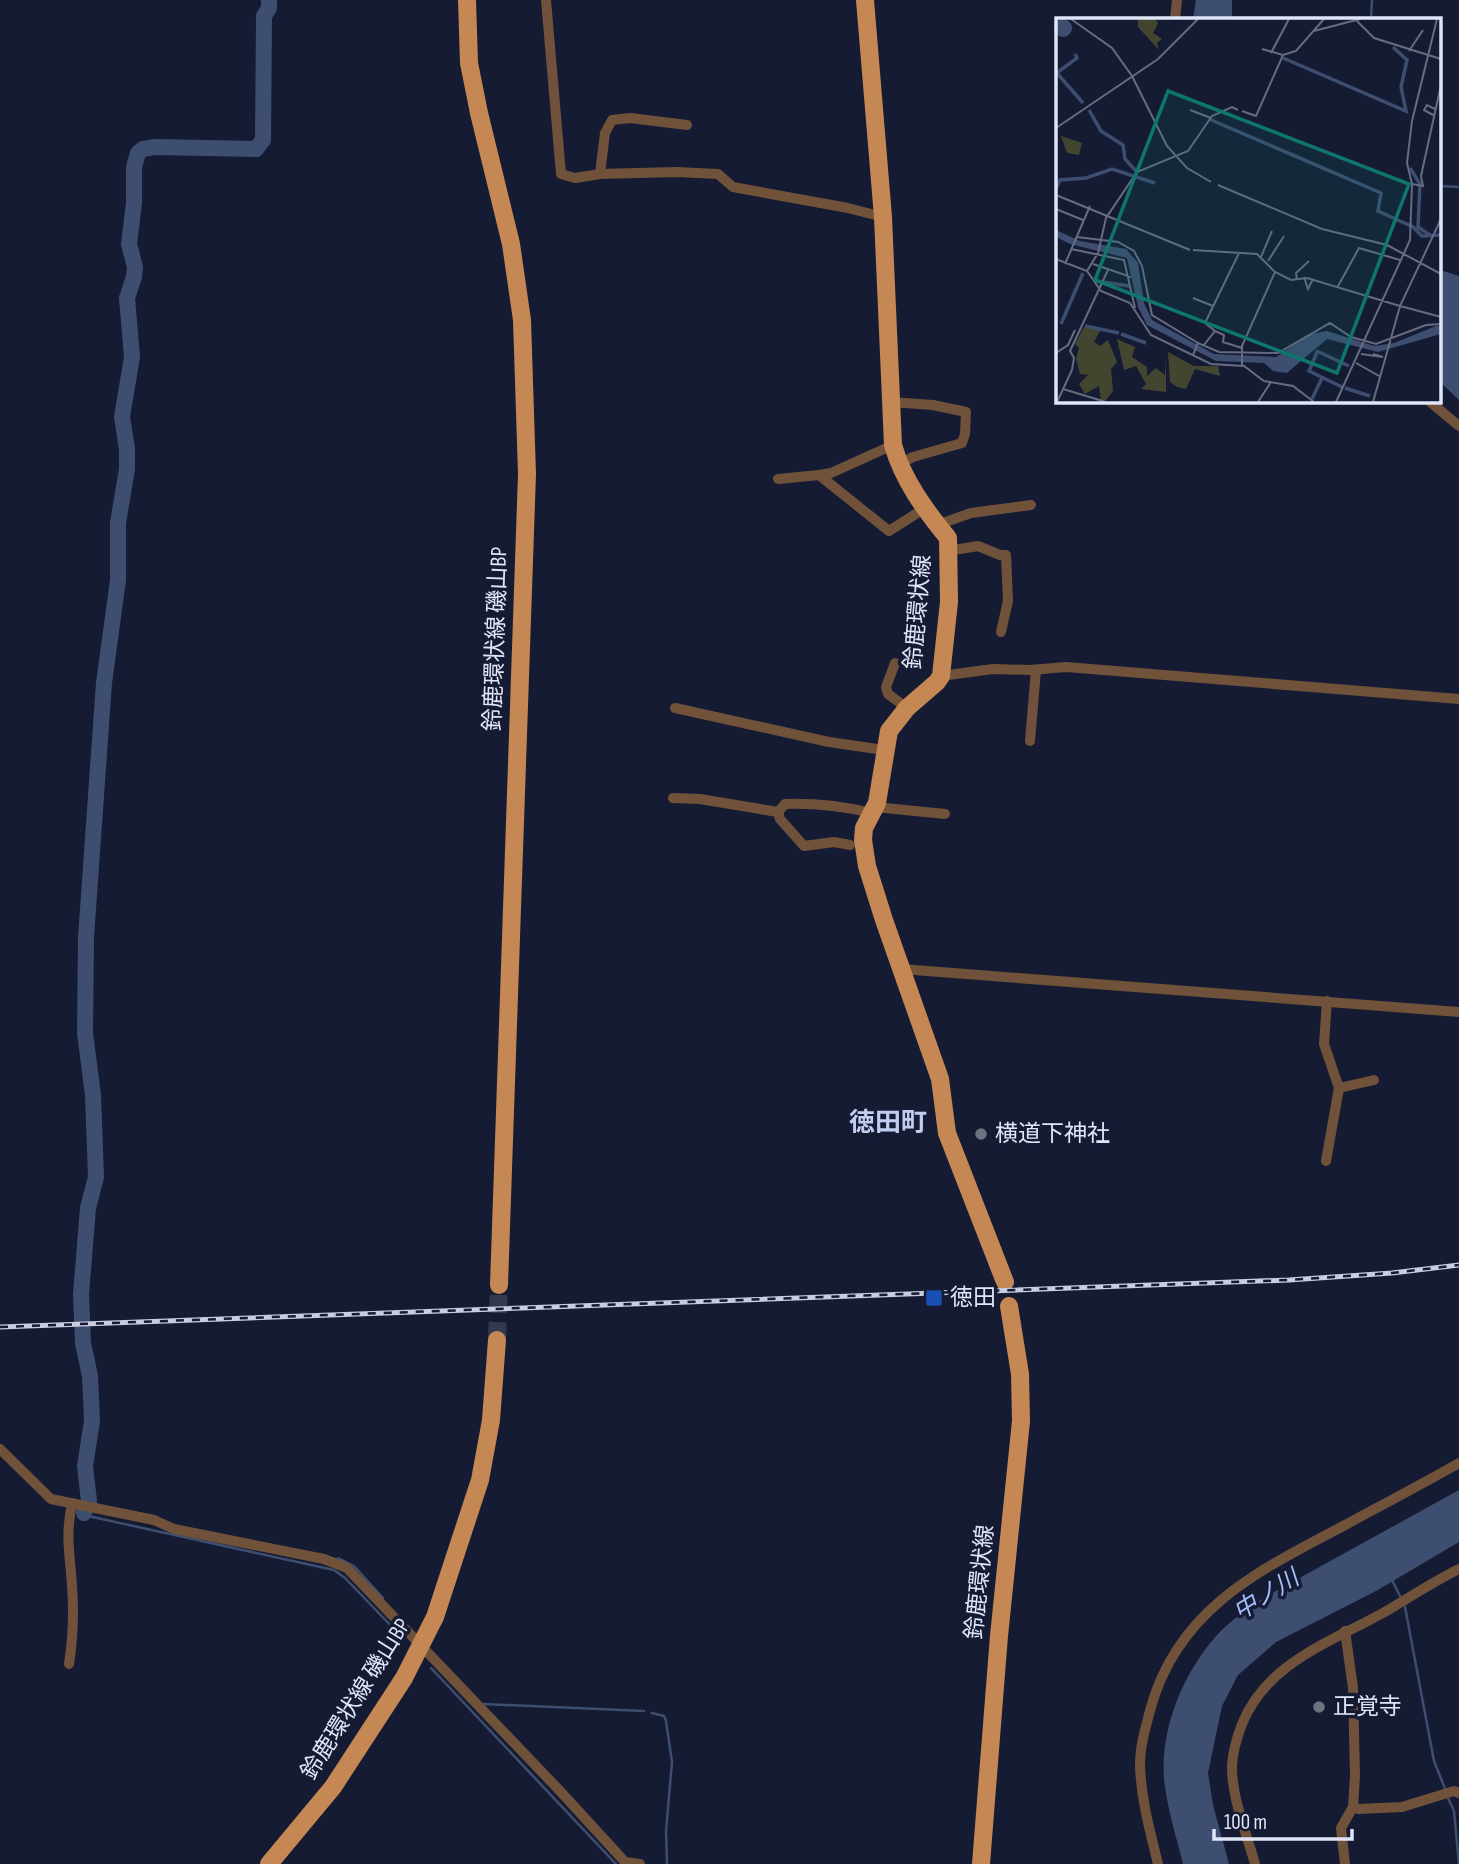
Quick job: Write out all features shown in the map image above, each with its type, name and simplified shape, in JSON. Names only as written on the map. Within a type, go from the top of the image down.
[{"type":"main road","name":"鈴鹿環状線 磯山BP","points":[[467,0],[469,63],[511,244],[520,307],[527,474],[499,1286]]},
{"type":"main road","name":"鈴鹿環状線","points":[[865,0],[883,217],[893,445],[899,464],[925,508],[948,538],[949,602],[941,676],[907,708],[889,731],[881,782],[873,810],[864,828],[863,840],[867,866],[940,1079],[947,1133],[1005,1282]]},
{"type":"main road","name":"鈴鹿環状線","points":[[981,1864],[990,1738],[1021,1422],[1020,1374],[1009,1306]]},
{"type":"main road","name":"鈴鹿環状線 磯山BP","points":[[269,1864],[334,1787],[398,1687],[435,1617],[480,1480],[491,1420],[497,1340]]},
{"type":"street","points":[[546,0],[561,174],[575,178],[600,174],[718,174],[733,187],[883,217]]},
{"type":"street","points":[[1175,18],[1177,0]]},
{"type":"street","points":[[600,174],[605,133],[612,120],[630,118],[687,125]]},
{"type":"street","points":[[890,402],[933,405],[966,412],[962,443],[913,457],[899,464]]},
{"type":"street","points":[[1430,402],[1459,426]]},
{"type":"street","points":[[778,479],[831,473],[893,445]]},
{"type":"street","points":[[820,475],[889,531],[925,508]]},
{"type":"street","points":[[937,525],[971,513],[1031,505]]},
{"type":"street","points":[[948,551],[978,546],[1006,555],[1008,601],[1001,632]]},
{"type":"street","points":[[895,663],[886,687],[888,694],[907,708]]},
{"type":"street","points":[[941,676],[993,669],[1036,670],[1066,667],[1459,699]]},
{"type":"street","points":[[1030,741],[1036,670]]},
{"type":"street","points":[[675,708],[829,743],[884,750]]},
{"type":"street","points":[[673,798],[700,799],[778,812]]},
{"type":"street","points":[[778,812],[785,804],[812,803],[945,814]]},
{"type":"street","points":[[778,812],[780,819],[804,846],[834,842],[850,845]]},
{"type":"street","points":[[901,969],[1459,1012]]},
{"type":"street","points":[[1326,1161],[1339,1088],[1324,1044],[1327,1001]]},
{"type":"street","points":[[1339,1088],[1374,1080]]},
{"type":"street","points":[[0,1449],[51,1499],[154,1520],[174,1530],[333,1562],[353,1572],[625,1862],[640,1864]]},
{"type":"street","points":[[1158,1864],[1144,1805],[1141,1748],[1160,1677],[1191,1630],[1222,1598],[1247,1579],[1459,1463]]},
{"type":"street","points":[[69,1664],[73,1606],[67,1546],[68,1524],[74,1503]]},
{"type":"street","points":[[1255,1864],[1233,1775],[1235,1745],[1256,1699],[1276,1675],[1311,1651],[1459,1569]]},
{"type":"street","points":[[1345,1632],[1353,1688],[1353,1807],[1340,1828],[1345,1864]]},
{"type":"street","points":[[1353,1807],[1402,1807],[1451,1793]]},
{"type":"water","points":[[1196,0],[1232,0],[1232,18],[1193,18]]},
{"type":"water","points":[[1442,271],[1459,276],[1459,400],[1442,384]]},
{"type":"water","points":[[1459,1490],[1459,1542],[1376,1591],[1276,1642],[1238,1675],[1222,1706],[1208,1773],[1213,1805],[1229,1864],[1183,1864],[1167,1801],[1164,1760],[1176,1702],[1205,1650],[1227,1625],[1263,1598]]},
{"type":"waterway","points":[[84,1513],[89,1501],[85,1466],[92,1421],[90,1376],[83,1343],[81,1294],[88,1208],[96,1177],[93,1095],[85,1033],[86,937],[104,683],[118,580],[118,523],[127,469],[122,417],[132,357],[127,298],[135,267],[129,244],[134,203],[134,167],[138,153],[143,149],[155,147],[256,149],[263,140],[264,16],[269,8],[269,0]]},
{"type":"waterway","points":[[1371,18],[1372,0]]},
{"type":"waterway","points":[[1442,186],[1459,187]]},
{"type":"waterway","points":[[84,1513],[334,1570],[396,1631]]},
{"type":"waterway","points":[[338,1558],[354,1566],[383,1598]]},
{"type":"waterway","points":[[1392,1580],[1400,1596]]},
{"type":"waterway","points":[[1405,1607],[1434,1761],[1446,1791]]},
{"type":"waterway","points":[[431,1668],[616,1864]]},
{"type":"waterway","points":[[483,1704],[644,1711]]},
{"type":"waterway","points":[[652,1713],[664,1716],[672,1762],[666,1831],[667,1864]]},
{"type":"waterway","points":[[1448,1798],[1454,1811],[1459,1864]]},
{"type":"tunnel","points":[[497,1340],[499,1285]]},
{"type":"railway","points":[[0,1327],[1289,1280],[1459,1265]]},
{"type":"place","name":"横道下神社","points":[[981,1134]]},
{"type":"place","name":"徳田","points":[[934,1298]]},
{"type":"place","name":"正覚寺","points":[[1319,1707]]},
{"type":"district","name":"徳田町","points":[[888,1123]]},
{"type":"water label","name":"中ノ川","points":[[1266,1595]]}]
